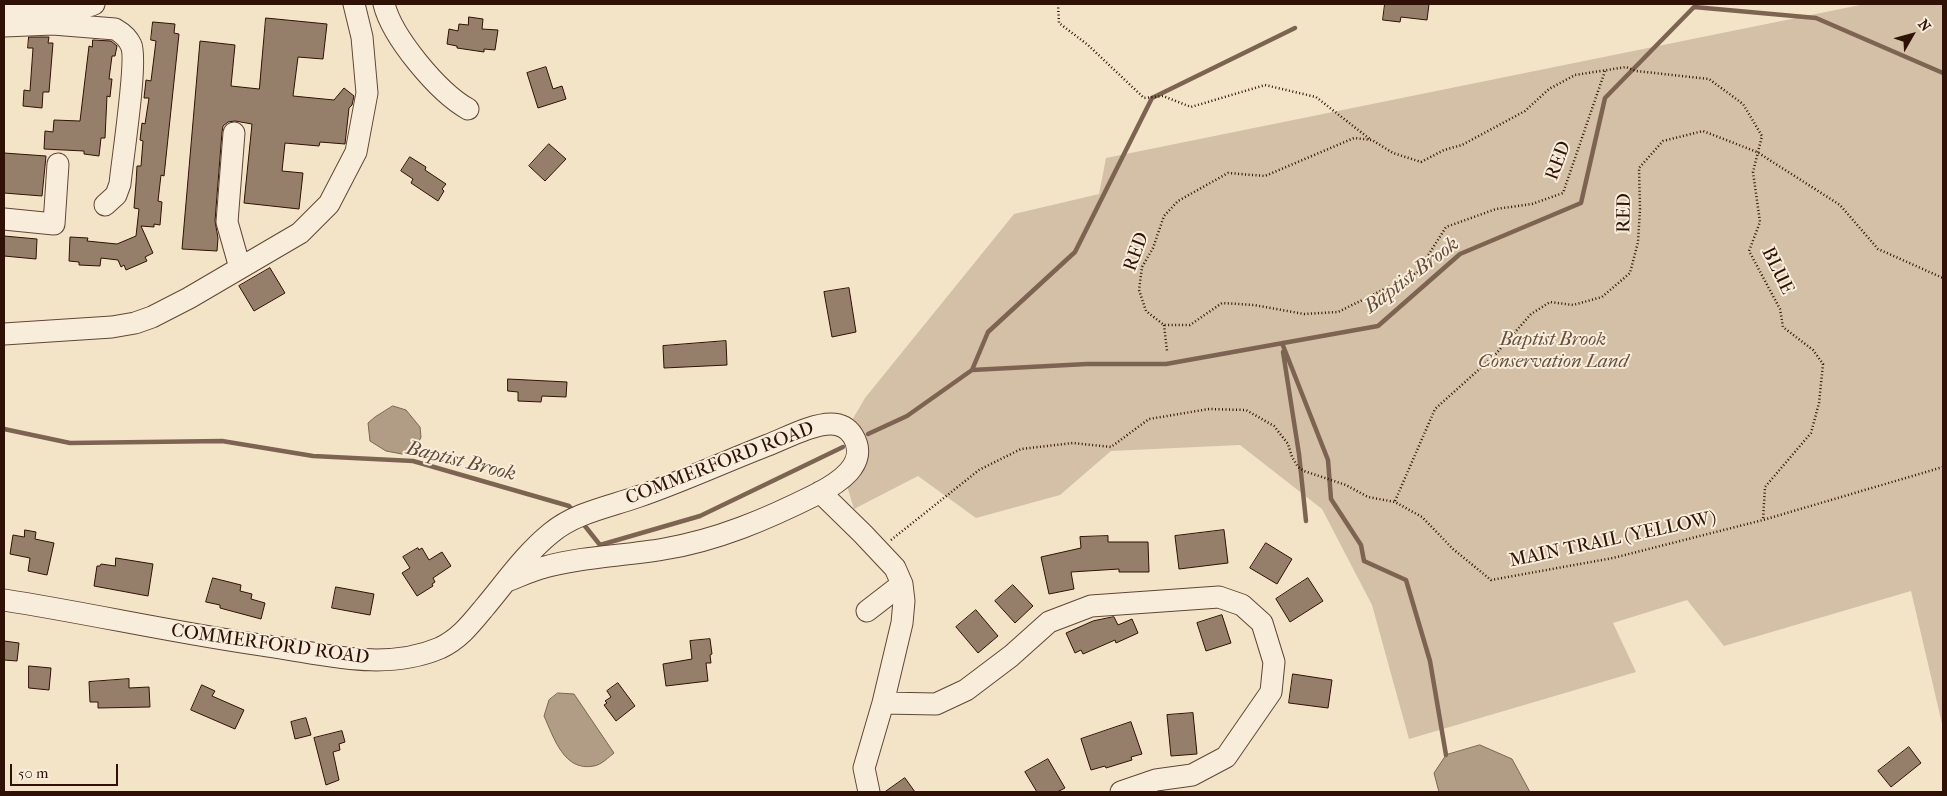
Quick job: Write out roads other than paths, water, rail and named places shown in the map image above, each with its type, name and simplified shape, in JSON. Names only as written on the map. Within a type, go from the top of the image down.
[{"type":"street","points":[[4,8],[75,8],[89,7],[94,4]]},
{"type":"street","points":[[4,334],[74,330],[135,323],[172,308],[300,233],[329,204],[356,152],[367,93],[362,37],[354,4]]},
{"type":"street","points":[[384,4],[392,25],[411,53],[444,92],[454,101],[468,109]]},
{"type":"street","points":[[4,26],[53,24],[115,29],[124,34],[132,46],[133,66],[120,184],[116,195],[105,205]]},
{"type":"street","points":[[234,133],[227,222],[240,268]]},
{"type":"street","points":[[4,219],[54,224],[58,164]]},
{"type":"street","name":"COMMERFORD ROAD","points":[[4,600],[76,611],[181,633],[340,658],[403,659],[438,648],[460,636],[507,581],[551,533],[582,516],[690,477],[813,428],[828,424],[840,425],[850,431],[857,444],[858,456],[854,466],[820,492],[750,525],[710,540],[664,550],[603,556],[545,566],[507,581]]},
{"type":"street","points":[[820,492],[895,568],[902,584],[904,601],[902,623],[883,703],[864,768],[869,792]]},
{"type":"street","points":[[867,611],[902,584]]},
{"type":"street","points":[[883,703],[936,704],[966,690],[1011,656],[1049,622],[1091,606],[1219,597],[1242,605],[1262,623],[1274,662],[1271,692],[1226,757],[1192,775],[1156,780],[1121,792]]},
{"type":"waterway","name":"Baptist Brook","points":[[868,434],[907,416],[972,370],[1087,364],[1166,364],[1378,326],[1460,254],[1581,203],[1605,98],[1694,7],[1816,18],[1943,73]]},
{"type":"waterway","points":[[972,370],[988,332],[1075,252],[1152,98],[1295,28]]},
{"type":"waterway","points":[[1282,343],[1328,460],[1331,499],[1361,545],[1364,561],[1406,580],[1430,661],[1446,755]]},
{"type":"waterway","points":[[1283,352],[1299,454],[1306,521]]},
{"type":"waterway","name":"Baptist Brook","points":[[4,429],[70,443],[222,441],[313,456],[413,461],[569,506],[575,513]]},
{"type":"waterway","name":"Baptist Brook","points":[[581,521],[600,545],[700,516],[843,447]]},
{"type":"park label","name":"Baptist Brook Conservation Land","points":[[1553,351]]}]
